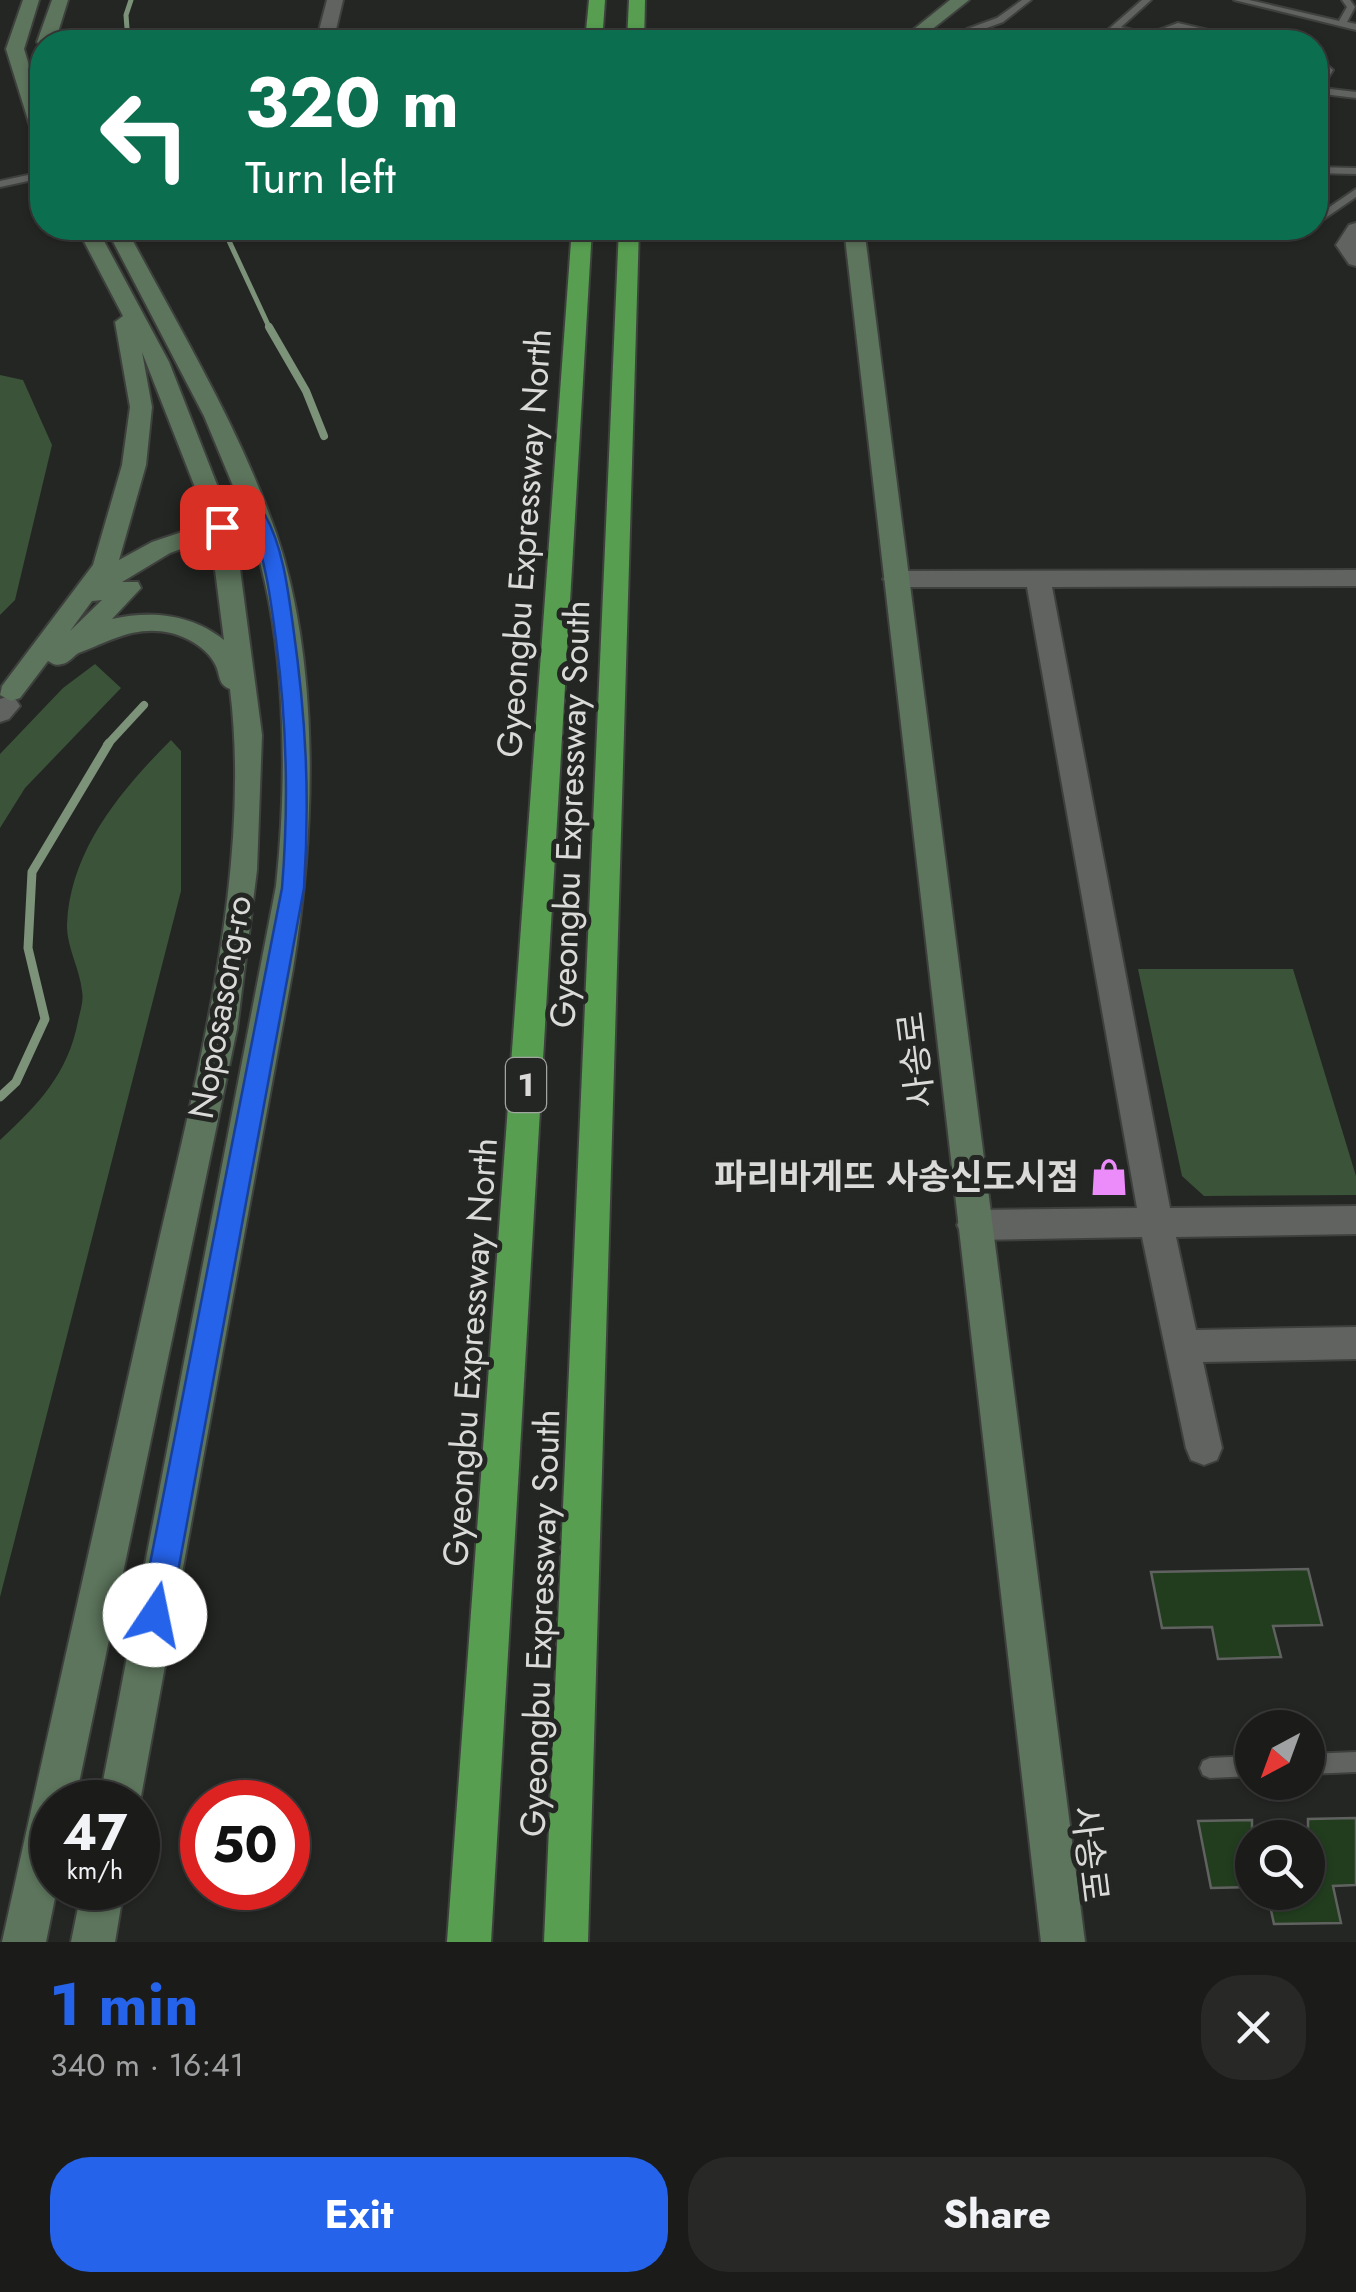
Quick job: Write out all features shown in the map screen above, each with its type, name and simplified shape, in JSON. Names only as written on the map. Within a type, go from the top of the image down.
[{"type":"highway","points":[[595,30],[597,0]]},
{"type":"highway","points":[[636,30],[637,0]]},
{"type":"highway","name":"Gyeongbu Expressway North","points":[[469,1942],[581,240]]},
{"type":"highway","name":"Gyeongbu Expressway South","points":[[566,1942],[629,240]]},
{"type":"main road","points":[[30,96],[16,49],[31,0]]},
{"type":"main road","points":[[50,30],[60,0]]},
{"type":"main road","points":[[922,30],[961,0]]},
{"type":"main road","name":"Noposasong-ro","points":[[59,1780],[222,1029],[243,870],[246,718],[224,535],[158,362],[92,240]]},
{"type":"main road","name":"Noposasong-ro","points":[[122,240],[228,443],[262,527],[279,596],[296,718],[300,800],[293,888],[123,1780]]},
{"type":"main road","name":"사송로","points":[[855,240],[1063,1942]]},
{"type":"main road","points":[[10,701],[105,566],[129,482],[141,407],[121,295]]},
{"type":"main road","points":[[10,701],[108,605],[146,576],[224,535],[262,527]]},
{"type":"main road","points":[[10,701],[92,634],[126,623],[152,621],[172,624],[224,656],[246,718]]},
{"type":"main road","points":[[24,1942],[31,1910]]},
{"type":"main road","points":[[93,1942],[99,1910]]},
{"type":"street","points":[[327,30],[335,0]]},
{"type":"street","points":[[1356,229],[1346,244],[1356,260]]},
{"type":"street","points":[[895,579],[1356,578]]},
{"type":"street","points":[[1038,580],[1156,1223],[1204,1448]]},
{"type":"street","points":[[974,1226],[1356,1220]]},
{"type":"street","points":[[1182,1346],[1356,1342]]},
{"type":"lane","points":[[975,30],[1000,20],[1027,0]]},
{"type":"lane","points":[[1114,30],[1147,0]]},
{"type":"lane","points":[[1238,0],[1356,27]]},
{"type":"lane","points":[[1341,25],[1351,6],[1346,0]]},
{"type":"lane","points":[[1166,30],[1178,26],[1197,30]]},
{"type":"lane","points":[[1117,28],[1127,30]]},
{"type":"lane","points":[[1328,91],[1356,94]]},
{"type":"lane","points":[[1328,170],[1356,171]]},
{"type":"lane","points":[[0,184],[30,178]]},
{"type":"lane","points":[[1328,212],[1356,192]]},
{"type":"lane","points":[[1325,1763],[1356,1762]]},
{"type":"lane","points":[[1210,1768],[1235,1767]]},
{"type":"green space","points":[[0,375],[23,380],[52,445],[15,600],[0,615]]},
{"type":"green space","points":[[95,664],[121,688],[25,788],[0,828],[0,754],[63,688]]},
{"type":"green space","points":[[171,740],[181,751],[181,891],[0,1597],[0,1140],[49,1087],[73,1040],[82,995],[67,924],[70,897],[88,846],[117,800]]},
{"type":"green space","points":[[1138,969],[1293,969],[1356,1176],[1356,1195],[1204,1196],[1182,1176]]},
{"type":"building","points":[[1308,1569],[1322,1625],[1273,1626],[1281,1657],[1218,1659],[1212,1627],[1162,1628],[1151,1572]]},
{"type":"building","points":[[1356,1818],[1356,1885],[1333,1886],[1341,1923],[1274,1924],[1271,1910],[1325,1910],[1325,1820],[1308,1819]]},
{"type":"building","points":[[1235,1820],[1235,1887],[1211,1888],[1198,1821]]},
{"type":"waterway","points":[[127,30],[126,15],[131,0]]},
{"type":"waterway","points":[[229,240],[269,328]]},
{"type":"waterway","points":[[269,328],[306,391],[324,436]]},
{"type":"waterway","points":[[107,745],[144,705]]},
{"type":"waterway","points":[[0,1097],[16,1082],[45,1019],[28,948],[32,872],[109,743]]},
{"type":"place","name":"파리바게뜨 사송신도시점","points":[[1109,1177]]},
{"type":"route","points":[[155,1615],[293,888],[300,800],[296,718],[279,596],[265,535],[258,519],[222,527]]}]
